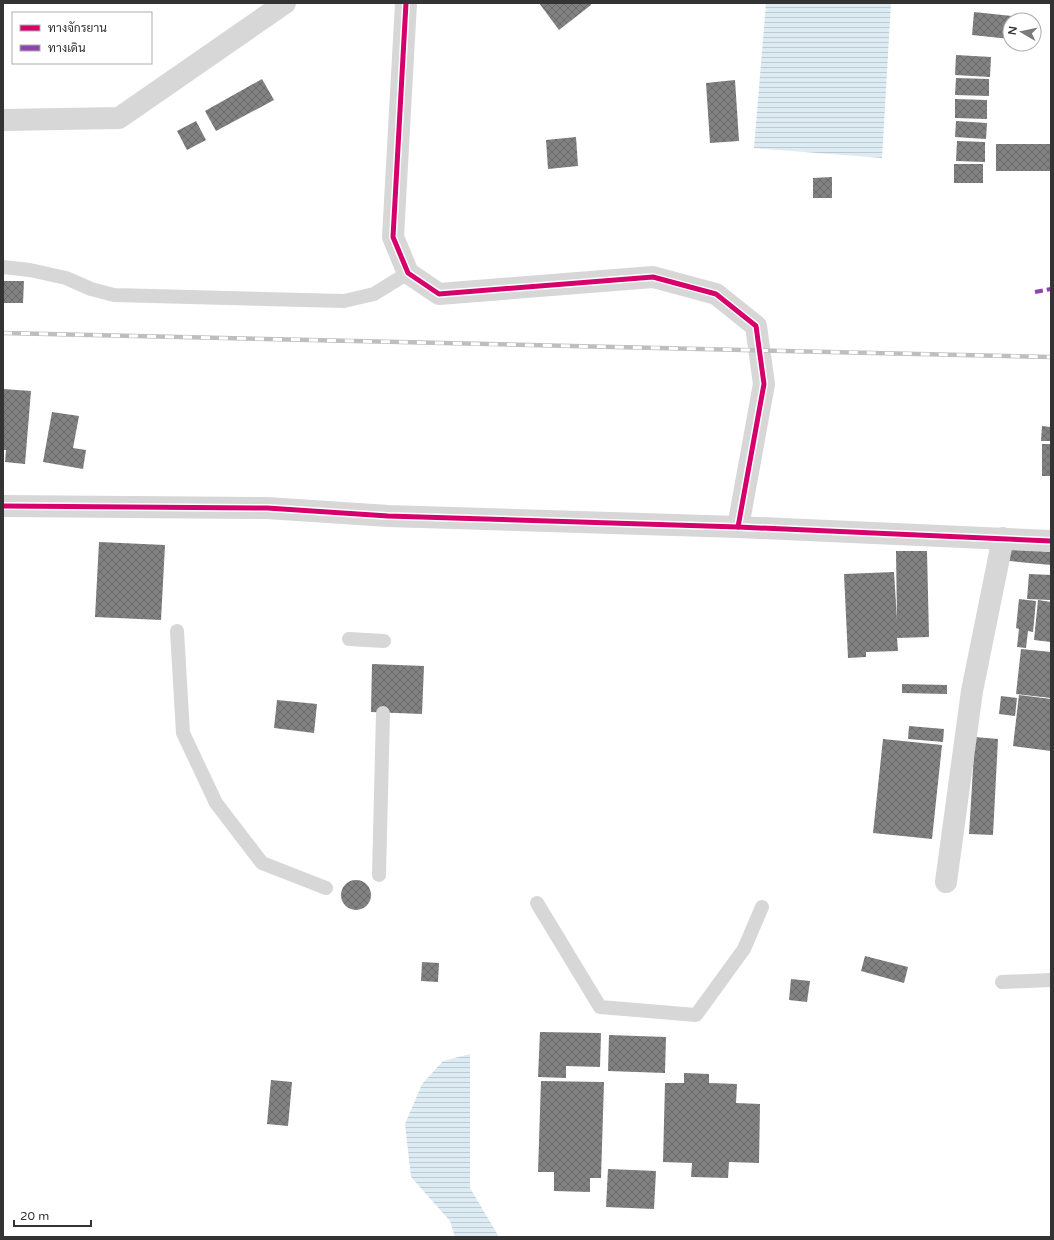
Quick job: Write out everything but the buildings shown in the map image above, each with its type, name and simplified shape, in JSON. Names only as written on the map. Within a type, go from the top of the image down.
[{"type":"street","points":[[3,120],[119,118],[286,3]]},
{"type":"street","points":[[406,3],[394,237],[408,273],[439,294],[653,277],[716,294],[756,326],[764,384],[738,527]]},
{"type":"street","points":[[3,506],[267,508],[388,516],[738,527],[1051,541]]},
{"type":"street","points":[[946,882],[972,692],[1002,538]]},
{"type":"lane","points":[[3,267],[30,270],[66,278],[92,289],[114,295],[344,300],[374,294],[408,273]]},
{"type":"lane","points":[[177,631],[183,733],[216,804],[262,863],[326,888]]},
{"type":"lane","points":[[349,638],[384,641]]},
{"type":"lane","points":[[379,875],[383,713]]},
{"type":"lane","points":[[537,903],[600,1007],[696,1015],[744,949],[762,907]]},
{"type":"lane","points":[[1002,982],[1051,980]]},
{"type":"shaded area","points":[[766,3],[891,3],[882,158],[754,148]]},
{"type":"shaded area","points":[[470,1054],[470,1188],[499,1237],[455,1237],[450,1221],[411,1177],[405,1124],[422,1084],[443,1061]]},
{"type":"railway","points":[[3,333],[1051,357]]},
{"type":"marked path","points":[[1035,292],[1051,289]]},
{"type":"cycle path","points":[[406,3],[393,237],[408,273],[439,294],[653,277],[716,294],[756,326],[764,384],[738,527]]},
{"type":"cycle path","points":[[3,506],[267,508],[388,516],[738,527],[1051,541]]}]
